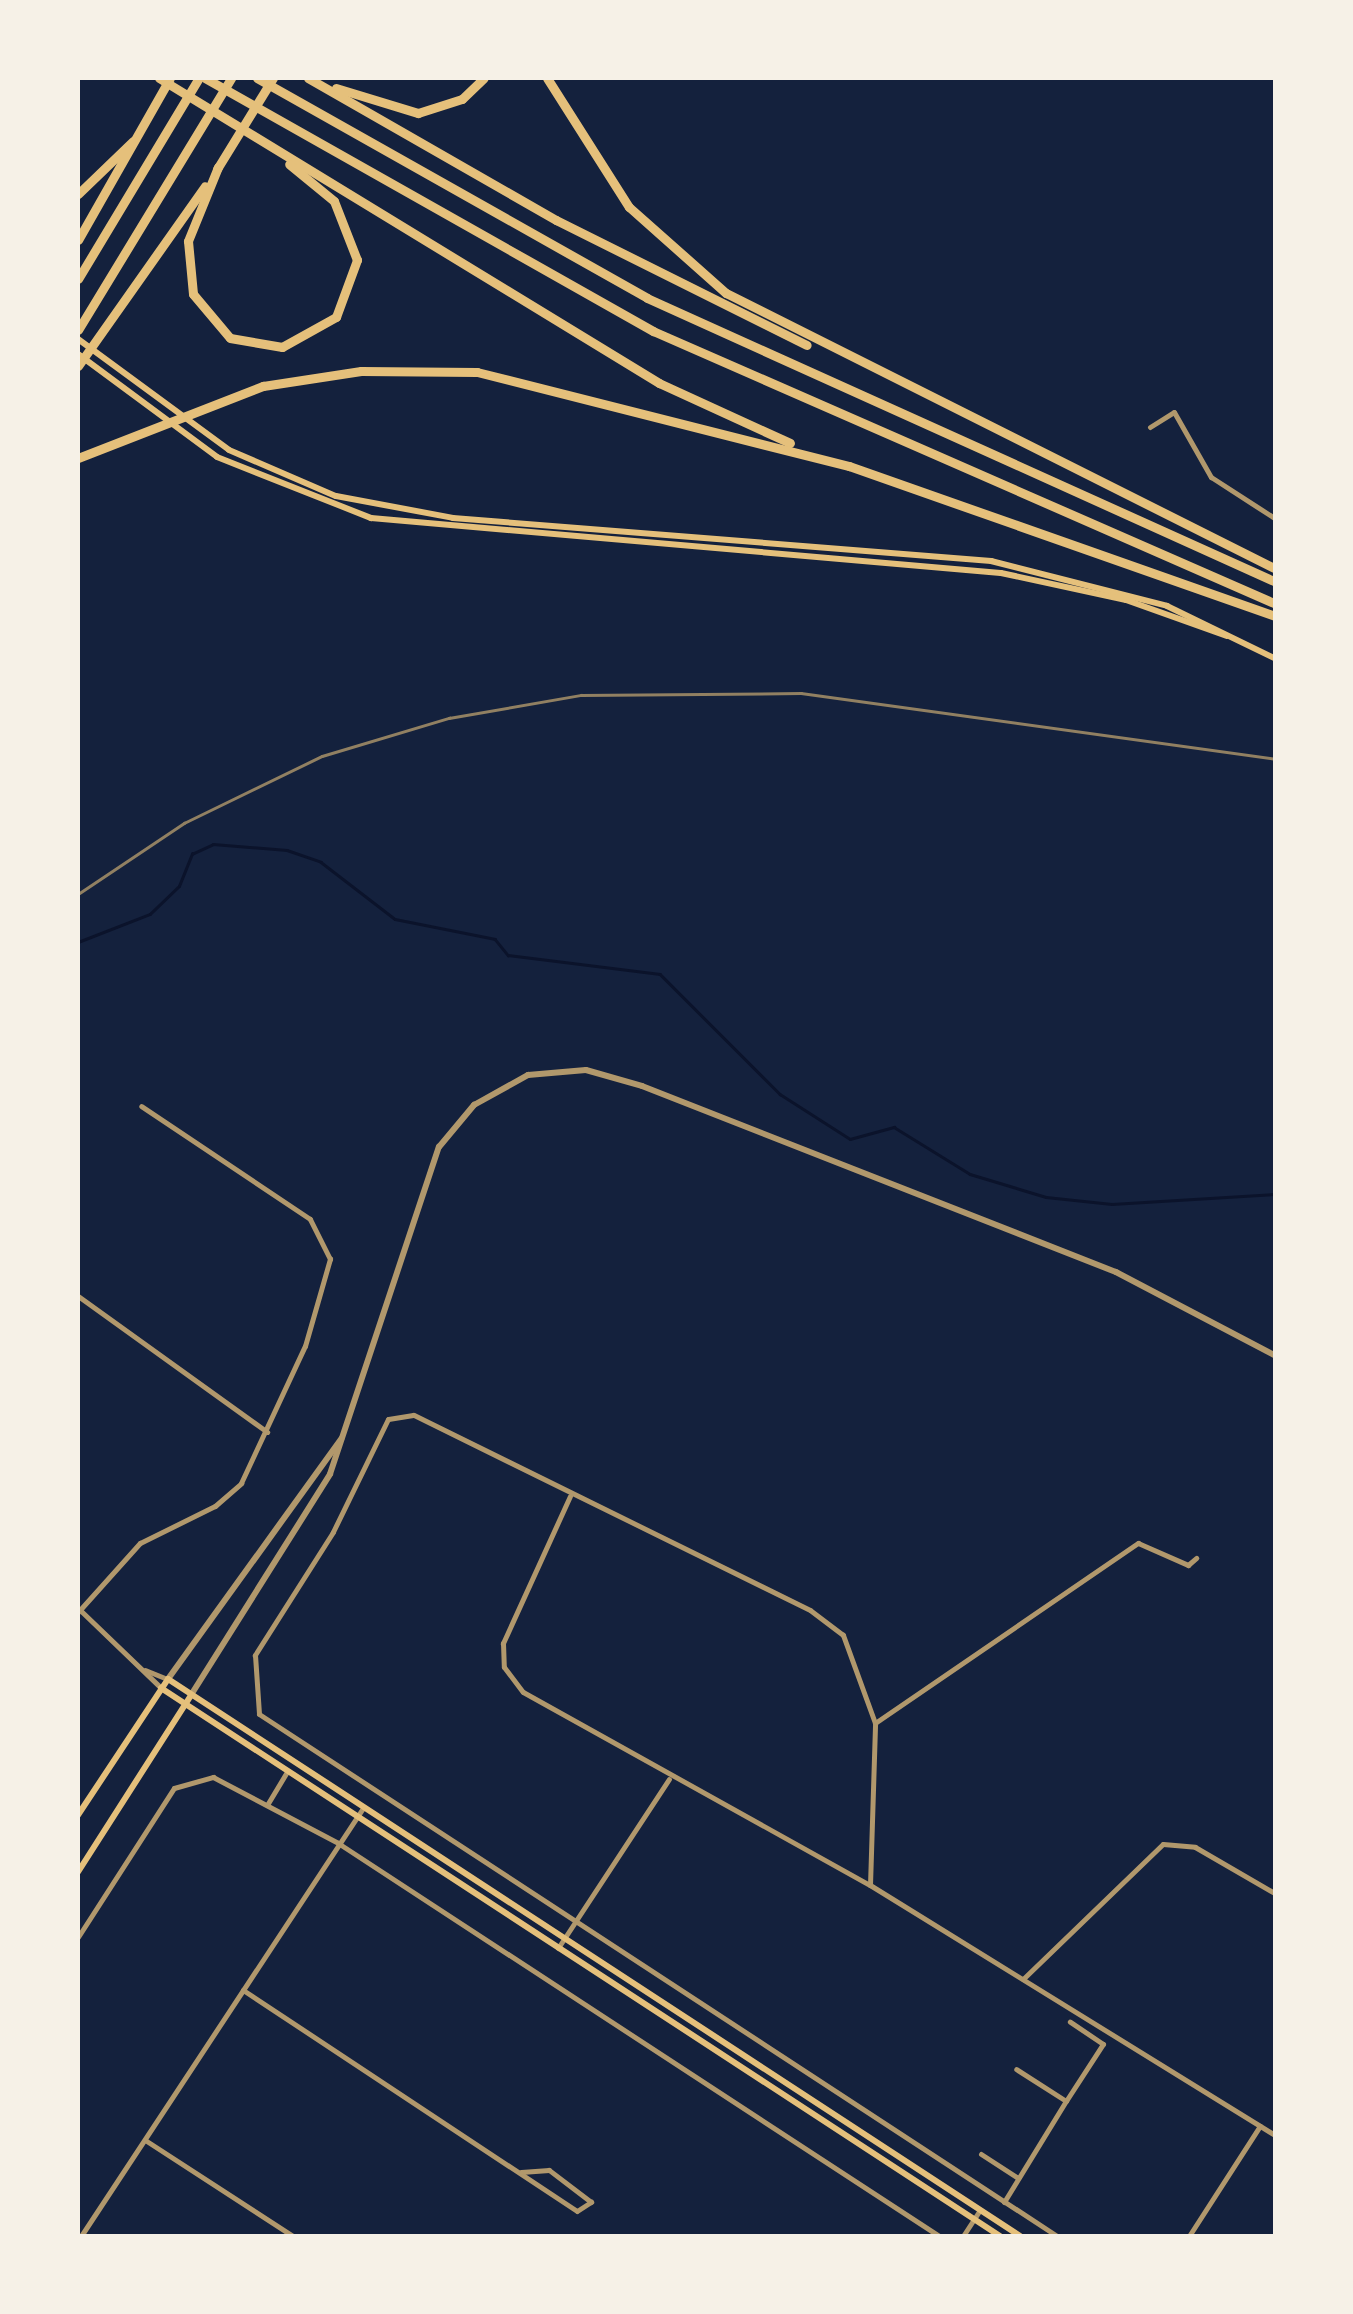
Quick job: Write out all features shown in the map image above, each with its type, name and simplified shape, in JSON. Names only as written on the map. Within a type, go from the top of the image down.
[{"type":"highway","points":[[156,78],[659,384],[849,466],[1276,616]]},
{"type":"highway","points":[[78,240],[170,78]]},
{"type":"highway","points":[[78,279],[202,78],[653,332],[1276,604]]},
{"type":"highway","points":[[78,330],[202,135],[231,78]]},
{"type":"highway","points":[[257,78],[647,298],[1276,582]]},
{"type":"highway","points":[[78,366],[220,164],[273,78]]},
{"type":"highway","points":[[308,78],[571,227],[1276,570]]},
{"type":"highway","points":[[316,78],[406,114],[451,105],[484,78]]},
{"type":"highway","points":[[548,78],[599,169],[673,252],[746,306],[892,384]]},
{"type":"highway","points":[[78,194],[149,118]]},
{"type":"highway","points":[[220,164],[188,241],[198,305],[243,342],[282,348],[308,339],[354,287],[352,233],[326,194],[242,130]]},
{"type":"highway","points":[[78,458],[116,438],[221,397],[329,374],[478,372],[849,466]]},
{"type":"main road","points":[[78,339],[229,450],[365,504],[991,561],[1134,595],[1276,659]]},
{"type":"main road","points":[[78,354],[226,462],[371,518],[1002,574],[1126,600],[1252,645]]},
{"type":"main road","points":[[78,1815],[168,1679],[1020,2236]]},
{"type":"main road","points":[[161,1688],[1000,2236]]},
{"type":"main road","points":[[78,1872],[191,1695]]},
{"type":"street","points":[[1150,427],[1174,412],[1212,478],[1276,519]]},
{"type":"street","points":[[191,1695],[330,1474],[434,1160],[474,1105],[528,1075],[613,1076],[1116,1272],[1276,1356]]},
{"type":"street","points":[[141,1106],[310,1219],[330,1249],[310,1329],[267,1432],[228,1497],[140,1543],[78,1610],[161,1688]]},
{"type":"street","points":[[78,1296],[267,1432]]},
{"type":"street","points":[[870,1884],[876,1723],[852,1648],[828,1622],[413,1415],[394,1414],[255,1655],[256,1707],[575,1922],[1057,2236]]},
{"type":"street","points":[[142,1669],[168,1679],[347,1429]]},
{"type":"street","points":[[571,1495],[506,1633],[504,1667],[523,1692],[669,1778],[870,1884],[1276,2136]]},
{"type":"street","points":[[876,1723],[1138,1542],[1188,1565],[1196,1558]]},
{"type":"street","points":[[267,1805],[287,1772]]},
{"type":"street","points":[[78,1936],[169,1794],[194,1776],[267,1805],[338,1843],[940,2236]]},
{"type":"street","points":[[558,1948],[669,1778]]},
{"type":"street","points":[[82,2236],[363,1808]]},
{"type":"street","points":[[1024,1979],[1162,1844],[1195,1847],[1276,1894]]},
{"type":"street","points":[[243,1990],[580,2213],[591,2202],[548,2170],[520,2172]]},
{"type":"street","points":[[1004,2202],[1104,2044],[1070,2022]]},
{"type":"street","points":[[1016,2069],[1066,2101]]},
{"type":"street","points":[[1189,2236],[1260,2126]]},
{"type":"street","points":[[145,2140],[292,2236]]},
{"type":"street","points":[[981,2154],[1018,2178]]},
{"type":"street","points":[[963,2236],[980,2210]]},
{"type":"waterway","points":[[78,942],[150,914],[179,886],[192,854],[213,844],[287,850],[321,862],[395,919],[495,939],[508,955],[660,974],[780,1094],[850,1139],[894,1127],[970,1174],[1046,1197],[1112,1204],[1276,1194]]},
{"type":"railway","points":[[78,894],[184,823],[322,756],[449,718],[581,695],[801,693],[1276,759]]}]
